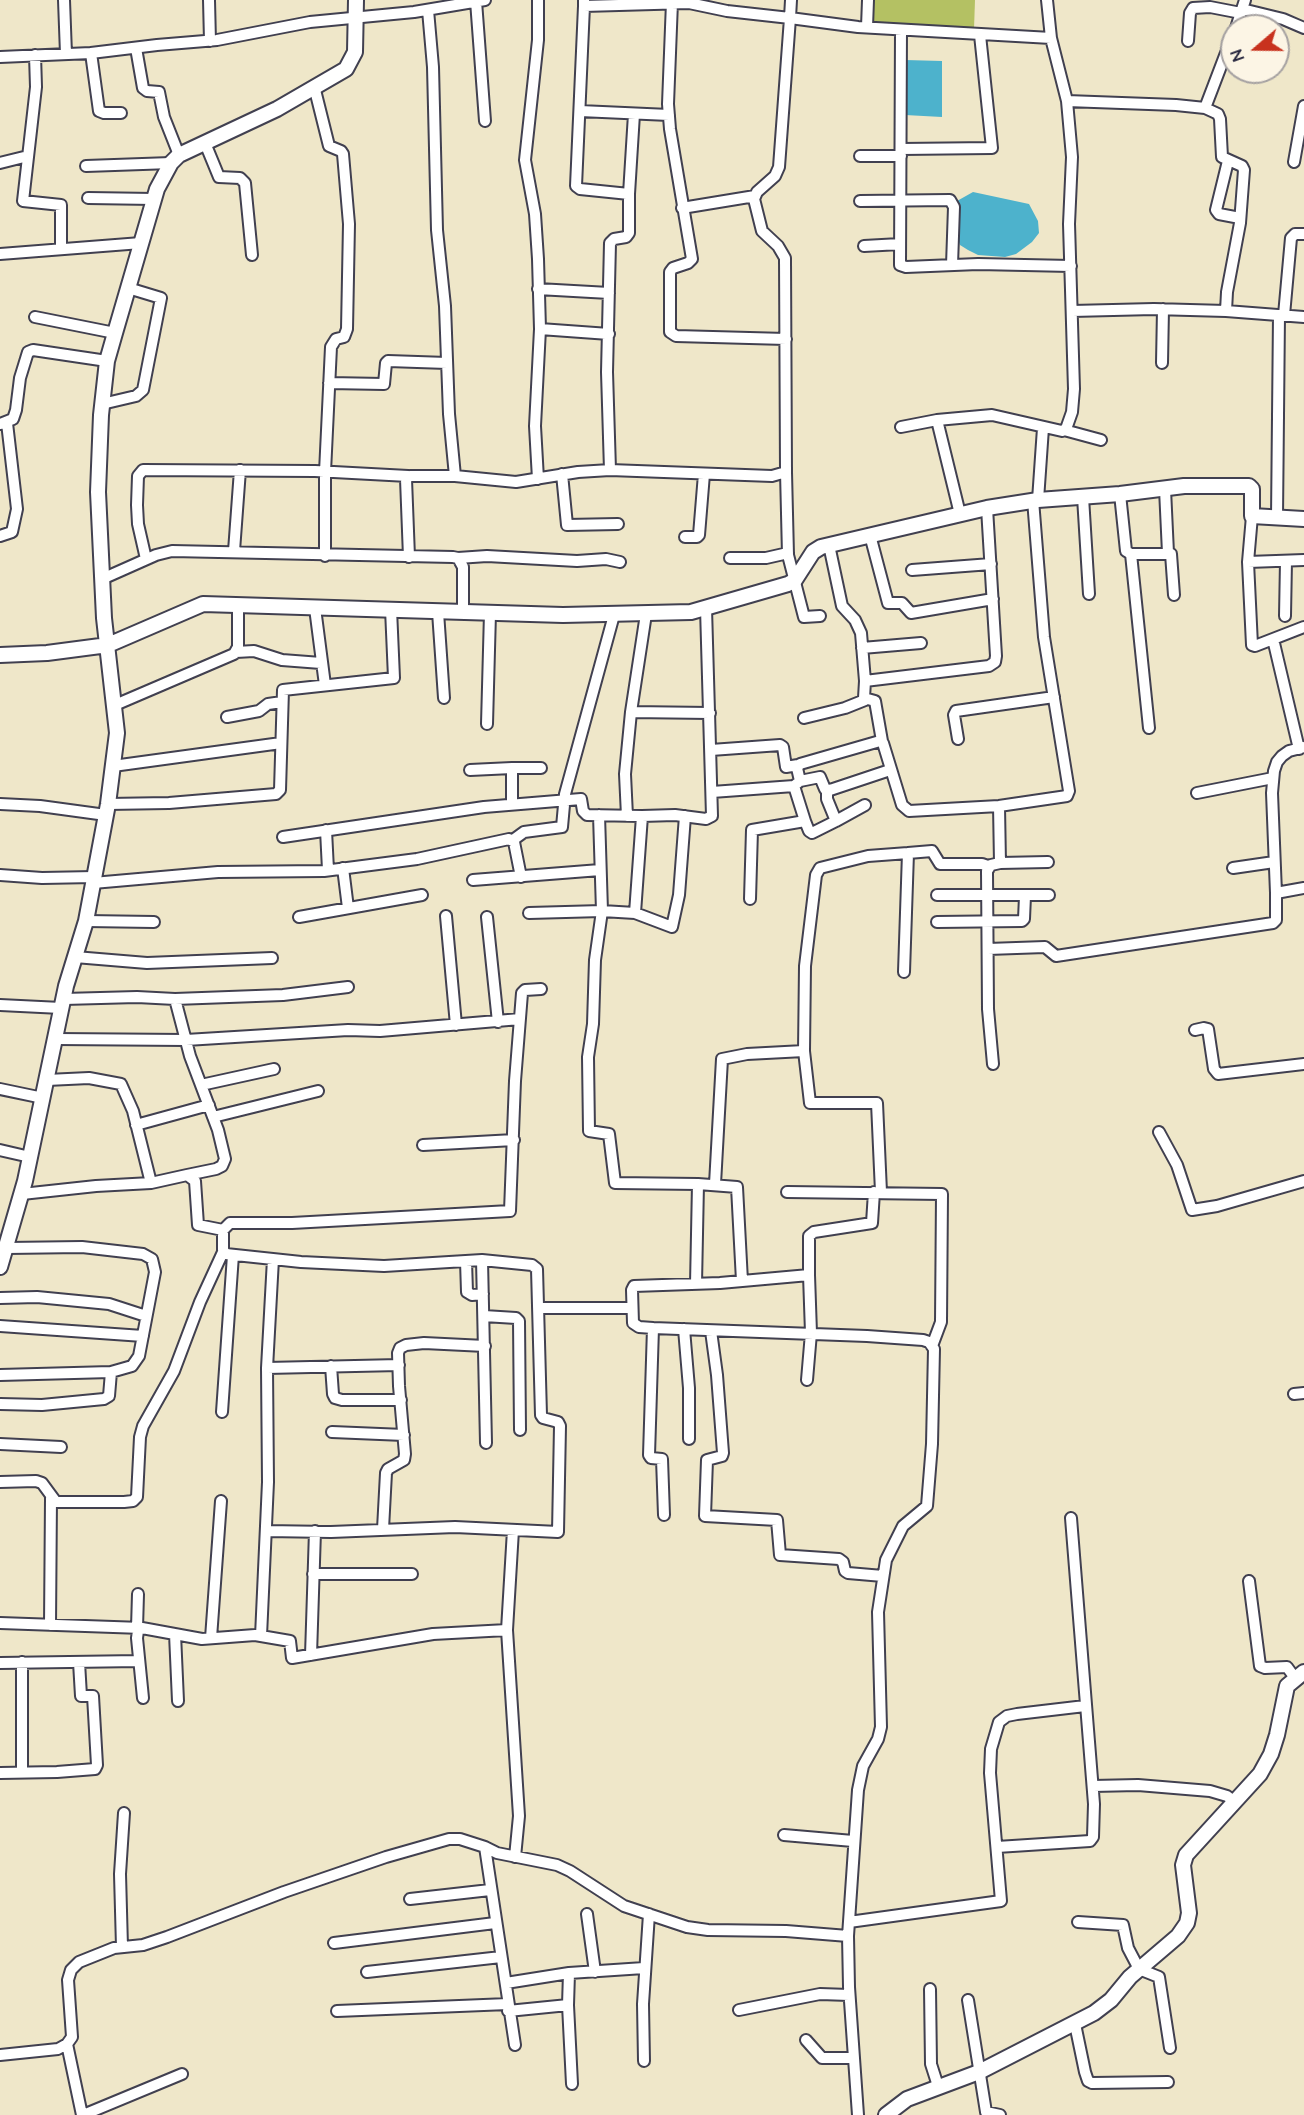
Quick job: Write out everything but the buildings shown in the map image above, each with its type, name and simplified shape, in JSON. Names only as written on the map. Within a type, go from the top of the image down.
[{"type":"street","points":[[64,0],[66,54]]},
{"type":"street","points":[[209,0],[210,41]]},
{"type":"street","points":[[86,166],[175,159],[277,108],[346,69],[355,52],[356,0]]},
{"type":"street","points":[[538,0],[538,40],[525,160],[535,214],[540,329],[534,426],[538,479]]},
{"type":"street","points":[[682,208],[755,195],[770,182],[779,167],[791,0]]},
{"type":"street","points":[[859,27],[868,0]]},
{"type":"street","points":[[1047,0],[1051,38],[1067,101],[1072,156],[1069,223],[1074,389],[1072,412],[1065,430]]},
{"type":"street","points":[[0,57],[91,53],[210,41],[250,36],[310,22],[428,10],[481,1],[485,121]]},
{"type":"street","points":[[672,2],[669,116],[692,259],[670,272],[670,332],[676,336],[786,338]]},
{"type":"street","points":[[629,194],[580,190],[576,186],[584,3],[672,2],[859,27],[1051,38]]},
{"type":"street","points":[[1188,41],[1190,13],[1193,8],[1243,7],[1304,28]]},
{"type":"street","points":[[428,10],[433,67],[437,230],[445,306],[455,477]]},
{"type":"street","points":[[901,30],[899,262],[902,267],[1071,267]]},
{"type":"street","points":[[860,156],[992,148],[980,35]]},
{"type":"street","points":[[0,1376],[111,1373],[132,1366],[139,1356],[155,1272],[152,1259],[148,1256],[82,1247],[3,1257],[22,1194],[63,1003],[86,921],[107,810],[117,733],[102,579],[98,492],[102,404],[107,361],[141,243],[155,199],[175,159],[159,92],[143,88],[136,48]]},
{"type":"street","points":[[91,53],[99,111],[121,113]]},
{"type":"street","points":[[35,55],[36,87],[23,201],[61,205],[61,249]]},
{"type":"street","points":[[1205,108],[1220,69]]},
{"type":"street","points":[[314,86],[329,146],[343,154],[348,198],[347,329],[344,337],[336,339],[332,344],[325,472],[326,556]]},
{"type":"street","points":[[1067,101],[1176,105],[1205,108],[1218,114],[1222,156],[1242,166],[1244,170],[1240,218],[1226,311]]},
{"type":"street","points":[[1294,162],[1304,106]]},
{"type":"street","points":[[580,111],[669,116]]},
{"type":"street","points":[[610,470],[607,372],[610,243],[614,239],[626,237],[629,233],[635,114]]},
{"type":"street","points":[[205,143],[219,177],[242,178],[245,183],[253,255]]},
{"type":"street","points":[[0,163],[28,156]]},
{"type":"street","points":[[1228,161],[1216,211],[1240,218]]},
{"type":"street","points":[[755,195],[762,231],[778,246],[785,258],[788,554],[804,617],[820,616]]},
{"type":"street","points":[[88,198],[155,199]]},
{"type":"street","points":[[860,201],[946,198],[953,202],[953,265]]},
{"type":"street","points":[[1277,517],[1281,315],[1291,238],[1295,234],[1304,234]]},
{"type":"street","points":[[0,254],[141,243]]},
{"type":"street","points":[[864,246],[900,244]]},
{"type":"street","points":[[102,404],[136,396],[143,390],[161,298],[128,288]]},
{"type":"street","points":[[538,289],[609,293]]},
{"type":"street","points":[[1072,311],[1163,309],[1304,317]]},
{"type":"street","points":[[1162,363],[1163,309]]},
{"type":"street","points":[[35,317],[115,333]]},
{"type":"street","points":[[540,329],[608,334]]},
{"type":"street","points":[[0,536],[12,532],[15,526],[17,509],[4,423],[13,419],[20,378],[28,352],[33,350],[107,361]]},
{"type":"street","points":[[330,383],[384,384],[388,361],[447,363]]},
{"type":"street","points":[[901,427],[937,420],[992,415],[1101,440]]},
{"type":"street","points":[[937,420],[960,514]]},
{"type":"street","points":[[803,718],[845,708],[865,700],[875,701],[890,770],[902,806],[909,811],[999,806],[1065,797],[1069,794],[1044,637],[1035,500],[1043,428]]},
{"type":"street","points":[[146,559],[138,524],[138,476],[139,472],[147,469],[325,472],[516,482],[562,474],[610,470],[772,476],[786,472]]},
{"type":"street","points":[[234,551],[240,470]]},
{"type":"street","points":[[562,474],[567,524],[618,524]]},
{"type":"street","points":[[685,537],[699,535],[704,474]]},
{"type":"street","points":[[408,477],[409,557]]},
{"type":"street","points":[[0,655],[47,653],[108,645],[202,604],[391,608],[463,613],[614,615],[691,612],[788,584],[813,552],[829,545],[987,508],[1035,500],[1184,486],[1250,486],[1252,516],[1248,562],[1252,645],[1304,627]]},
{"type":"street","points":[[1165,489],[1167,553]]},
{"type":"street","points":[[1120,494],[1126,551],[1131,554],[1167,553],[1172,556],[1174,594]]},
{"type":"street","points":[[1083,497],[1089,594]]},
{"type":"street","points":[[865,681],[992,665],[996,656],[987,508]]},
{"type":"street","points":[[1252,516],[1304,519]]},
{"type":"street","points":[[870,535],[888,603],[902,603],[911,613],[993,598]]},
{"type":"street","points":[[829,545],[842,606],[859,626],[865,700]]},
{"type":"street","points":[[102,579],[146,559],[172,551],[326,556],[486,556],[577,561],[606,559],[620,562]]},
{"type":"street","points":[[730,558],[766,558],[788,554]]},
{"type":"street","points":[[1131,554],[1149,728]]},
{"type":"street","points":[[458,558],[463,567],[463,613]]},
{"type":"street","points":[[1248,562],[1304,560]]},
{"type":"street","points":[[1285,615],[1286,561]]},
{"type":"street","points":[[912,570],[991,564]]},
{"type":"street","points":[[236,652],[238,604]]},
{"type":"street","points":[[315,607],[325,685]]},
{"type":"street","points":[[0,804],[107,810],[275,794],[280,790],[282,692],[285,689],[394,678],[391,608]]},
{"type":"street","points":[[283,837],[564,799],[581,799],[585,814],[709,819],[713,812],[706,608]]},
{"type":"street","points":[[438,612],[444,698]]},
{"type":"street","points":[[487,724],[490,613]]},
{"type":"street","points":[[627,816],[625,774],[631,712],[646,614]]},
{"type":"street","points":[[0,875],[94,880],[218,872],[343,869],[417,859],[513,840],[524,832],[562,827],[564,799],[614,615]]},
{"type":"street","points":[[988,949],[1045,947],[1056,956],[1273,923],[1276,919],[1276,893],[1273,778],[1277,762],[1282,756],[1301,748],[1273,639]]},
{"type":"street","points":[[862,648],[921,643]]},
{"type":"street","points":[[114,694],[185,677],[236,652],[254,651],[282,660],[321,663]]},
{"type":"street","points":[[958,739],[954,715],[956,711],[1054,697]]},
{"type":"street","points":[[227,717],[260,711],[268,704],[282,702]]},
{"type":"street","points":[[631,712],[710,713]]},
{"type":"street","points":[[711,750],[781,746],[786,767],[882,741]]},
{"type":"street","points":[[113,766],[281,743]]},
{"type":"street","points":[[798,765],[797,783],[809,831],[813,833],[865,806]]},
{"type":"street","points":[[512,768],[512,804]]},
{"type":"street","points":[[470,770],[541,768]]},
{"type":"street","points":[[827,790],[890,770]]},
{"type":"street","points":[[712,793],[797,783],[820,777],[827,790],[827,799],[836,821]]},
{"type":"street","points":[[1197,793],[1273,778]]},
{"type":"street","points":[[993,1064],[988,1009],[987,896],[994,865],[999,806]]},
{"type":"street","points":[[599,815],[602,911],[595,960],[593,1024],[588,1057],[589,1131],[606,1133],[609,1136],[615,1183],[715,1184],[732,1185],[737,1189],[742,1281]]},
{"type":"street","points":[[635,913],[642,816]]},
{"type":"street","points":[[529,913],[635,913],[672,927],[679,895],[685,816]]},
{"type":"street","points":[[750,899],[751,831],[805,821]]},
{"type":"street","points":[[326,830],[328,870]]},
{"type":"street","points":[[513,840],[521,877]]},
{"type":"street","points":[[807,1380],[811,1333],[808,1236],[814,1232],[872,1223],[877,1192],[877,1103],[810,1102],[804,1051],[806,966],[817,871],[824,866],[868,856],[932,852],[940,864],[1048,862]]},
{"type":"street","points":[[904,972],[908,853]]},
{"type":"street","points":[[1233,868],[1274,862]]},
{"type":"street","points":[[343,869],[348,908]]},
{"type":"street","points":[[473,880],[600,870]]},
{"type":"street","points":[[1276,893],[1304,888]]},
{"type":"street","points":[[299,917],[422,895]]},
{"type":"street","points":[[937,895],[1049,895]]},
{"type":"street","points":[[937,922],[988,923],[1024,920],[1025,896]]},
{"type":"street","points":[[446,916],[456,1025]]},
{"type":"street","points":[[488,917],[498,1022]]},
{"type":"street","points":[[86,921],[154,922]]},
{"type":"street","points":[[75,957],[147,963],[272,958]]},
{"type":"street","points":[[0,1005],[137,997],[175,999],[284,995],[348,987]]},
{"type":"street","points":[[223,1230],[230,1223],[292,1223],[508,1212],[511,1208],[515,1082],[524,990],[541,989]]},
{"type":"street","points":[[22,1194],[96,1185],[150,1183],[222,1166],[225,1160],[213,1117],[186,1041],[175,999]]},
{"type":"street","points":[[57,1039],[186,1041],[348,1030],[380,1031],[520,1019]]},
{"type":"street","points":[[1195,1030],[1209,1029],[1214,1069],[1218,1074],[1304,1064]]},
{"type":"street","points":[[715,1184],[722,1059],[804,1051]]},
{"type":"street","points":[[201,1085],[274,1069]]},
{"type":"street","points":[[47,1080],[89,1078],[121,1084],[136,1125],[150,1183]]},
{"type":"street","points":[[0,1089],[43,1098]]},
{"type":"street","points":[[213,1117],[318,1091]]},
{"type":"street","points":[[136,1125],[209,1105]]},
{"type":"street","points":[[1159,1132],[1177,1165],[1192,1210],[1217,1206],[1304,1181]]},
{"type":"street","points":[[424,1145],[514,1140]]},
{"type":"street","points":[[0,1150],[30,1157]]},
{"type":"street","points":[[187,1175],[195,1181],[198,1225],[223,1230]]},
{"type":"street","points":[[696,1284],[698,1184]]},
{"type":"street","points":[[787,1192],[943,1195],[941,1321],[932,1346]]},
{"type":"street","points":[[222,1412],[228,1254],[223,1230]]},
{"type":"street","points":[[228,1254],[384,1266],[482,1260],[535,1266],[538,1272],[541,1417],[555,1421],[560,1426],[558,1530],[555,1533],[456,1527],[266,1531]]},
{"type":"street","points":[[0,1482],[36,1480],[42,1483],[56,1502],[124,1502],[133,1501],[137,1497],[143,1426],[174,1371],[200,1302],[228,1254]]},
{"type":"street","points":[[261,1636],[266,1531],[267,1368],[273,1259]]},
{"type":"street","points":[[482,1260],[486,1443]]},
{"type":"street","points":[[466,1261],[467,1292],[472,1295],[484,1294]]},
{"type":"street","points":[[809,1275],[634,1286],[632,1308],[633,1323],[636,1326],[923,1340],[932,1346],[936,1356],[927,1506],[898,1533],[886,1560],[878,1625],[881,1727],[878,1739],[863,1766],[858,1790],[848,1936],[849,1995],[858,2115]]},
{"type":"street","points":[[0,1298],[37,1297],[109,1304],[146,1316]]},
{"type":"street","points":[[539,1308],[632,1308]]},
{"type":"street","points":[[484,1316],[516,1318],[519,1321],[520,1430]]},
{"type":"street","points":[[0,1326],[143,1336]]},
{"type":"street","points":[[653,1328],[649,1455],[651,1458],[663,1459],[664,1515]]},
{"type":"street","points":[[684,1329],[689,1388],[689,1439]]},
{"type":"street","points":[[710,1331],[717,1374],[723,1453],[722,1456],[707,1460],[705,1516],[777,1520],[780,1555],[839,1559],[848,1573],[883,1576]]},
{"type":"street","points":[[383,1529],[386,1473],[404,1460],[398,1353],[406,1345],[424,1343],[485,1346]]},
{"type":"street","points":[[267,1368],[398,1365]]},
{"type":"street","points":[[331,1366],[335,1398],[401,1400]]},
{"type":"street","points":[[0,1404],[42,1405],[104,1399],[109,1396],[111,1373]]},
{"type":"street","points":[[332,1432],[404,1434]]},
{"type":"street","points":[[0,1444],[61,1447]]},
{"type":"street","points":[[50,1625],[51,1498]]},
{"type":"street","points":[[211,1638],[220,1501]]},
{"type":"street","points":[[997,1847],[1090,1841],[1093,1837],[1093,1786],[1071,1518]]},
{"type":"street","points":[[513,1530],[507,1630],[519,1816],[515,1857]]},
{"type":"street","points":[[311,1655],[315,1531]]},
{"type":"street","points":[[313,1574],[412,1574]]},
{"type":"street","points":[[886,2115],[907,2099],[979,2072],[1075,2024],[1111,2000],[1139,1969],[1183,1929],[1189,1913],[1183,1865],[1186,1855],[1260,1774],[1271,1754],[1287,1686],[1299,1675],[1287,1667],[1261,1666],[1249,1581]]},
{"type":"street","points":[[138,1594],[140,1628],[136,1638],[143,1698]]},
{"type":"street","points":[[0,1623],[140,1628],[211,1638],[261,1636],[290,1641],[292,1658],[433,1634],[507,1630]]},
{"type":"street","points":[[175,1634],[178,1701]]},
{"type":"street","points":[[0,1662],[139,1661]]},
{"type":"street","points":[[22,1662],[22,1773]]},
{"type":"street","points":[[0,1773],[95,1769],[97,1765],[93,1696],[81,1696],[79,1662]]},
{"type":"street","points":[[849,1922],[1002,1901],[990,1773],[991,1749],[999,1722],[1007,1716],[1017,1714],[1085,1706]]},
{"type":"street","points":[[1093,1786],[1138,1784],[1210,1791],[1227,1796],[1235,1802]]},
{"type":"street","points":[[122,1947],[120,1874],[124,1813]]},
{"type":"street","points":[[784,1835],[853,1841]]},
{"type":"street","points":[[0,2055],[58,2049],[67,2044],[72,2036],[68,1980],[71,1970],[79,1962],[122,1947],[143,1945],[167,1937],[284,1892],[430,1843],[460,1839],[496,1853],[556,1865],[624,1906],[687,1927],[848,1936]]},
{"type":"street","points":[[485,1847],[514,2045]]},
{"type":"street","points":[[410,1899],[490,1890]]},
{"type":"street","points":[[587,1914],[595,1972]]},
{"type":"street","points":[[644,2061],[644,1968],[649,1914]]},
{"type":"street","points":[[1079,1922],[1123,1926],[1128,1948],[1139,1969],[1158,1977],[1170,2048]]},
{"type":"street","points":[[334,1942],[495,1923]]},
{"type":"street","points":[[367,1972],[501,1957]]},
{"type":"street","points":[[506,1983],[569,1973],[644,1968]]},
{"type":"street","points":[[569,1973],[572,2084]]},
{"type":"street","points":[[930,1989],[931,2064],[938,2086]]},
{"type":"street","points":[[739,2010],[807,1995],[849,1995]]},
{"type":"street","points":[[968,2000],[986,2113],[1000,2115]]},
{"type":"street","points":[[337,2011],[568,2005]]},
{"type":"street","points":[[1075,2024],[1085,2072],[1092,2083],[1168,2082]]},
{"type":"street","points":[[806,2040],[822,2059],[853,2059]]},
{"type":"street","points":[[67,2044],[83,2115],[182,2074]]},
{"type":"green space","points":[[873,0],[975,0],[974,29],[872,23]]},
{"type":"water","points":[[905,60],[942,61],[942,117],[905,115]]},
{"type":"water","points":[[973,192],[1029,204],[1038,221],[1039,233],[1016,254],[1005,257],[978,255],[968,250],[960,245],[958,239],[957,201]]}]
